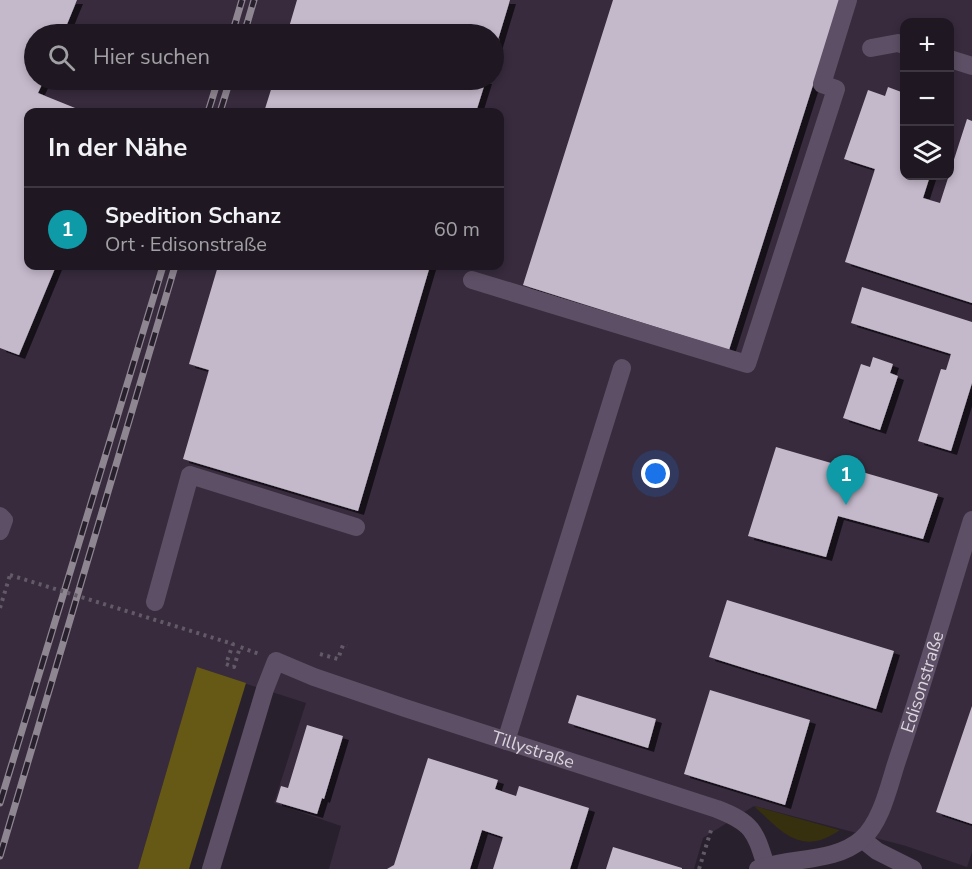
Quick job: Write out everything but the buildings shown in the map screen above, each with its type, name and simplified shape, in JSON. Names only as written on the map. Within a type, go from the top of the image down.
[{"type":"street","points":[[472,280],[747,364],[836,89],[822,84],[848,0]]},
{"type":"street","points":[[871,48],[900,44]]},
{"type":"street","points":[[954,60],[972,66]]},
{"type":"street","points":[[506,741],[622,368]]},
{"type":"street","points":[[155,602],[190,475],[356,527]]},
{"type":"street","points":[[0,516],[4,520],[0,531]]},
{"type":"street","name":"Edisonstraße","points":[[862,839],[874,824],[889,784],[972,520]]},
{"type":"street","points":[[211,869],[265,689],[276,661]]},
{"type":"street","name":"Tillystraße","points":[[276,661],[314,677],[739,818],[753,831],[762,868]]},
{"type":"street","points":[[762,868],[779,862],[837,853],[862,839],[877,851],[913,869]]},
{"type":"path","points":[[0,608],[10,575],[232,644],[226,664],[234,667],[240,647],[276,661]]},
{"type":"path","points":[[320,654],[338,659],[343,645],[347,646]]},
{"type":"path","points":[[699,869],[717,809]]},
{"type":"shaded area","points":[[0,0],[972,0],[972,852],[967,867],[906,846],[754,806],[703,838],[694,869],[329,869],[341,826],[274,803],[306,703],[197,668],[138,869],[0,869]]},
{"type":"shaded area","points":[[197,667],[246,683],[189,869],[138,869]]},
{"type":"shaded area","points":[[754,806],[840,830],[826,838],[803,841],[783,832]]},
{"type":"railway","points":[[235,24],[242,0]]},
{"type":"railway","points":[[247,24],[254,0]]},
{"type":"railway","points":[[209,108],[215,90]]},
{"type":"railway","points":[[221,108],[227,90]]},
{"type":"railway","points":[[0,803],[162,270]]},
{"type":"railway","points":[[0,856],[174,270]]},
{"type":"place","name":"Spedition Schanz","points":[[846,505]]}]
